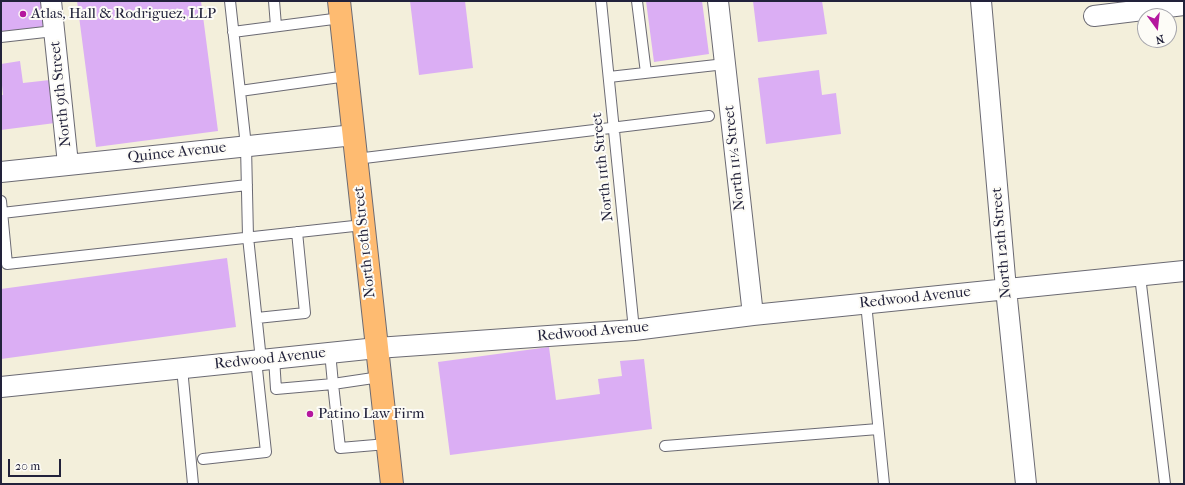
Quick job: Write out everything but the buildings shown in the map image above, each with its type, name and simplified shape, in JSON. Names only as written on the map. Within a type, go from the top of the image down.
[{"type":"main road","name":"North 10th Street","points":[[340,9],[392,484]]},
{"type":"street","name":"North 9th Street","points":[[50,1],[68,164]]},
{"type":"street","name":"North 11½ Street","points":[[718,1],[753,315]]},
{"type":"street","name":"North 12th Street","points":[[981,1],[1006,289],[1026,484]]},
{"type":"street","points":[[1094,16],[1184,5]]},
{"type":"street","name":"Quince Avenue","points":[[1,172],[354,136]]},
{"type":"street","name":"Redwood Avenue","points":[[1,387],[330,352],[634,330],[753,315],[1184,271]]},
{"type":"lane","points":[[203,458],[266,452],[264,360],[257,318],[248,237],[246,146],[230,1]]},
{"type":"lane","points":[[274,1],[276,26]]},
{"type":"lane","name":"North 11th Street","points":[[602,1],[634,330]]},
{"type":"lane","points":[[637,1],[646,73]]},
{"type":"lane","points":[[234,32],[276,26],[340,9]]},
{"type":"lane","points":[[1,37],[54,31]]},
{"type":"lane","points":[[609,77],[725,64]]},
{"type":"lane","points":[[240,91],[347,76]]},
{"type":"lane","points":[[356,159],[709,116]]},
{"type":"lane","points":[[2,213],[247,184]]},
{"type":"lane","points":[[1,201],[8,264],[363,225]]},
{"type":"lane","points":[[257,318],[306,313],[297,232]]},
{"type":"lane","points":[[1140,276],[1165,484]]},
{"type":"lane","points":[[866,303],[884,484]]},
{"type":"lane","points":[[330,352],[340,448],[387,444]]},
{"type":"lane","points":[[264,360],[276,389],[333,384],[380,377]]},
{"type":"lane","points":[[182,368],[193,484]]},
{"type":"lane","points":[[665,446],[878,429]]},
{"type":"place","name":"Atlas, Hall & Rodriguez, LLP","points":[[23,14]]},
{"type":"place","name":"Patino Law Firm","points":[[310,414]]}]
